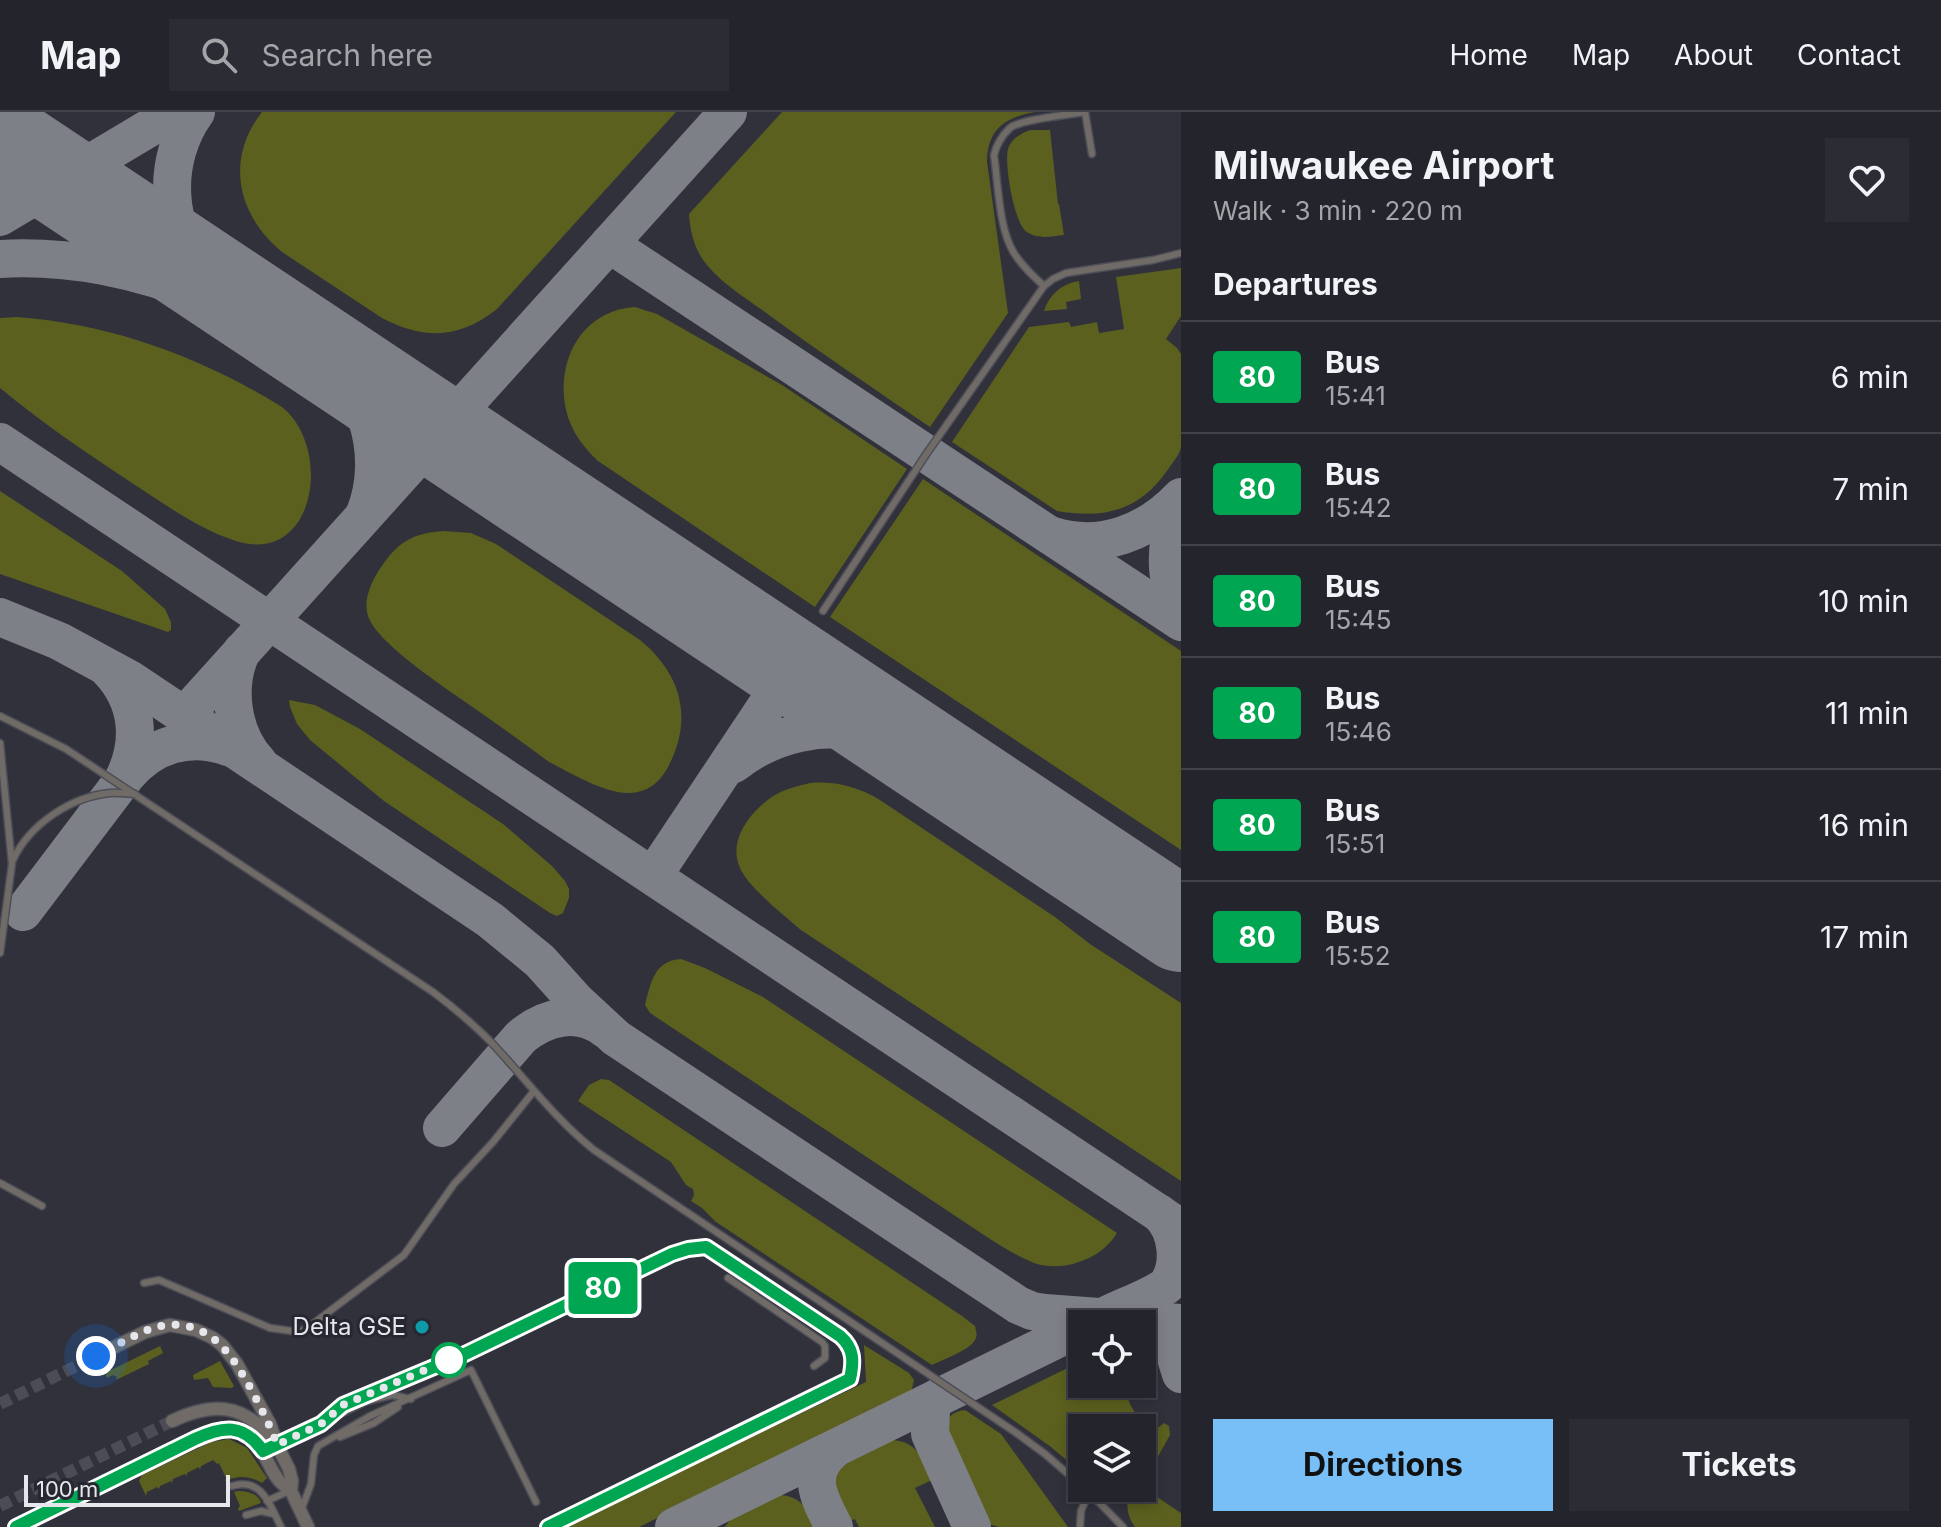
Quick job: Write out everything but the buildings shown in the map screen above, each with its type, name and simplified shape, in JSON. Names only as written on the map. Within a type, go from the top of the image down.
[{"type":"street","points":[[96,1356],[162,1326],[180,1325],[204,1333],[222,1345],[237,1364],[270,1424],[289,1469],[291,1491]]},
{"type":"street","points":[[172,1421],[201,1409],[228,1410],[256,1423],[277,1445]]},
{"type":"street","points":[[16,1527],[206,1433],[229,1428],[252,1439],[263,1451],[277,1479],[291,1491],[308,1527]]},
{"type":"lane","points":[[1044,286],[1013,252],[1005,232],[994,155],[996,148],[1012,126],[1085,112],[1092,154]]},
{"type":"lane","points":[[823,611],[927,453],[1044,286],[1066,273],[1181,253]]},
{"type":"lane","points":[[0,716],[66,749],[433,992],[475,1026],[534,1091],[594,1150],[1015,1432],[1068,1474]]},
{"type":"lane","points":[[0,743],[12,864],[0,953]]},
{"type":"lane","points":[[12,864],[25,838],[49,817],[95,796],[112,792],[138,795]]},
{"type":"lane","points":[[144,1283],[159,1280],[270,1328],[299,1332],[306,1329],[409,1249],[446,1194],[534,1091]]},
{"type":"lane","points":[[0,1183],[42,1206]]},
{"type":"lane","points":[[325,1422],[343,1405],[465,1354],[688,1249],[706,1247],[847,1342],[852,1352],[850,1379],[548,1527]]},
{"type":"lane","points":[[728,1278],[822,1342],[825,1358],[814,1366]]},
{"type":"lane","points":[[301,1511],[311,1484],[318,1446],[370,1416],[471,1370],[536,1502]]},
{"type":"lane","points":[[263,1451],[367,1401],[392,1395],[411,1399]]},
{"type":"lane","points":[[232,1486],[254,1486],[261,1491],[281,1527]]},
{"type":"lane","points":[[267,1501],[291,1491]]},
{"type":"lane","points":[[1080,1527],[1083,1502]]},
{"type":"lane","points":[[1099,1502],[1123,1527]]},
{"type":"lane","points":[[246,1515],[261,1511],[274,1514]]},
{"type":"green space","points":[[262,112],[676,112],[497,309],[455,331],[427,333],[382,318],[282,252],[255,221],[241,186],[240,167],[250,130]]},
{"type":"green space","points":[[782,112],[1035,112],[1015,117],[1000,127],[990,141],[988,151],[1008,313],[930,427],[728,286],[707,265],[696,247],[689,214]]},
{"type":"green space","points":[[1031,130],[1050,130],[1064,235],[1045,237],[1027,232],[1014,206],[1007,167],[1008,149],[1017,137]]},
{"type":"green space","points":[[1181,268],[1181,316],[1166,339],[1181,354],[1181,447],[1158,483],[1146,494],[1120,509],[1106,512],[1057,511],[952,442],[1029,327],[1069,322],[1071,327],[1097,322],[1099,333],[1124,329],[1116,277]]},
{"type":"green space","points":[[1079,281],[1081,299],[1066,302],[1067,309],[1044,311],[1057,291]]},
{"type":"green space","points":[[635,307],[657,314],[782,385],[907,469],[815,607],[598,461],[574,432],[566,410],[564,392],[569,357],[576,341],[600,317]]},
{"type":"green space","points":[[17,317],[87,327],[155,346],[220,373],[282,407],[298,426],[308,449],[311,474],[308,499],[299,520],[284,536],[263,544],[236,541],[208,530],[31,413],[0,388],[0,318]]},
{"type":"green space","points":[[923,479],[1181,651],[1181,850],[830,617]]},
{"type":"green space","points":[[0,491],[122,571],[165,609],[171,630],[168,632],[0,574]]},
{"type":"green space","points":[[444,531],[471,533],[496,544],[640,640],[653,652],[673,680],[681,710],[678,744],[660,779],[644,790],[630,793],[588,782],[549,762],[415,666],[385,640],[368,616],[367,598],[373,580],[406,541],[422,534]]},
{"type":"green space","points":[[289,700],[315,705],[360,729],[503,824],[565,881],[569,898],[563,913],[557,916],[550,913],[384,801],[310,740],[297,724]]},
{"type":"green space","points":[[810,783],[846,786],[880,800],[1181,1003],[1181,1181],[801,930],[759,892],[740,868],[737,857],[739,836],[750,817],[766,801],[783,791]]},
{"type":"green space","points":[[681,959],[763,997],[1117,1233],[1092,1257],[1057,1266],[1034,1263],[995,1242],[650,1013],[645,1005],[655,974],[665,964]]},
{"type":"green space","points":[[601,1079],[609,1080],[962,1316],[975,1326],[975,1340],[962,1351],[932,1365],[716,1222],[691,1201],[693,1189],[686,1185],[671,1162],[578,1101],[589,1085]]},
{"type":"green space","points":[[864,1345],[909,1373],[914,1380],[911,1393],[639,1527],[564,1527],[866,1382]]},
{"type":"green space","points":[[160,1346],[163,1353],[148,1361],[149,1364],[116,1380],[117,1377],[113,1375],[107,1378],[105,1373]]},
{"type":"green space","points":[[220,1361],[234,1386],[232,1388],[213,1387],[208,1378],[194,1380],[193,1375]]},
{"type":"green space","points":[[1068,1368],[1068,1398],[1128,1398],[1136,1414],[1068,1414],[1068,1461],[992,1405]]},
{"type":"green space","points":[[965,1410],[1001,1434],[1068,1527],[999,1527],[988,1524],[946,1431],[951,1416]]},
{"type":"green space","points":[[1164,1423],[1169,1426],[1170,1435],[1156,1460],[1156,1429]]},
{"type":"green space","points":[[229,1439],[247,1448],[267,1478],[262,1483],[244,1477],[225,1481],[219,1463],[213,1460],[201,1466],[200,1470],[199,1467],[187,1476],[185,1474],[173,1479],[172,1483],[147,1492],[146,1496],[139,1481],[142,1475],[211,1442]]},
{"type":"green space","points":[[892,1440],[913,1448],[931,1472],[934,1479],[915,1488],[935,1527],[859,1527],[855,1519],[849,1521],[836,1490],[837,1474],[850,1460]]},
{"type":"green space","points":[[234,1492],[258,1497],[261,1503],[239,1511]]},
{"type":"green space","points":[[781,1495],[799,1502],[816,1527],[725,1527],[750,1506]]},
{"type":"green space","points":[[1156,1496],[1181,1513],[1181,1527],[1135,1527],[1128,1513],[1128,1503],[1156,1502]]},
{"type":"taxiway","points":[[0,217],[176,112]]},
{"type":"taxiway","points":[[196,112],[177,151],[172,194],[175,216],[192,256],[207,273],[242,298]]},
{"type":"taxiway","points":[[184,716],[728,112]]},
{"type":"taxiway","points":[[609,244],[1181,622]]},
{"type":"taxiway","points":[[0,259],[79,262],[157,279],[206,297],[313,347],[347,379],[368,421],[374,467],[372,491],[365,513]]},
{"type":"taxiway","points":[[0,442],[1181,1228]]},
{"type":"taxiway","points":[[1053,536],[1089,541],[1123,535],[1154,520],[1181,497]]},
{"type":"taxiway","points":[[1181,498],[1172,526],[1168,554],[1170,583],[1181,611]]},
{"type":"taxiway","points":[[0,617],[59,641],[131,680],[490,920],[540,961],[576,1001],[616,1038],[1018,1305],[1045,1313],[1181,1323]]},
{"type":"taxiway","points":[[242,651],[234,679],[234,709],[242,738],[258,762]]},
{"type":"taxiway","points":[[653,876],[793,666]]},
{"type":"taxiway","points":[[108,669],[126,694],[134,722],[133,751],[123,780]]},
{"type":"taxiway","points":[[734,764],[765,745],[816,730],[852,730],[912,746]]},
{"type":"taxiway","points":[[23,912],[126,776],[147,756],[185,742],[199,741],[228,747]]},
{"type":"taxiway","points":[[442,1128],[521,1037],[531,1030],[551,1020],[573,1017],[605,1029]]},
{"type":"taxiway","points":[[1118,1310],[1161,1289],[1171,1277],[1176,1258],[1174,1238],[1159,1213]]},
{"type":"taxiway","points":[[1156,1326],[1166,1336],[1181,1374]]},
{"type":"taxiway","points":[[674,1527],[1068,1334]]},
{"type":"taxiway","points":[[940,1396],[933,1403],[930,1434],[972,1527]]},
{"type":"taxiway","points":[[833,1450],[819,1469],[817,1487],[834,1527]]},
{"type":"runway","points":[[0,139],[1181,925]]},
{"type":"tunnel","points":[[0,1404],[96,1356]]},
{"type":"tunnel","points":[[0,1506],[172,1421]]},
{"type":"bus line","name":"80","points":[[16,1527],[206,1433],[234,1429],[252,1439],[263,1451],[325,1422],[343,1405],[465,1354],[688,1249],[706,1247],[847,1342],[852,1352],[850,1379],[548,1527]]},
{"type":"place","name":"Delta GSE","points":[[422,1327]]},
{"type":"route","points":[[96,1356],[162,1326],[180,1325],[204,1333],[222,1345],[237,1364],[270,1424],[277,1445],[325,1422],[343,1405],[449,1360]]}]
